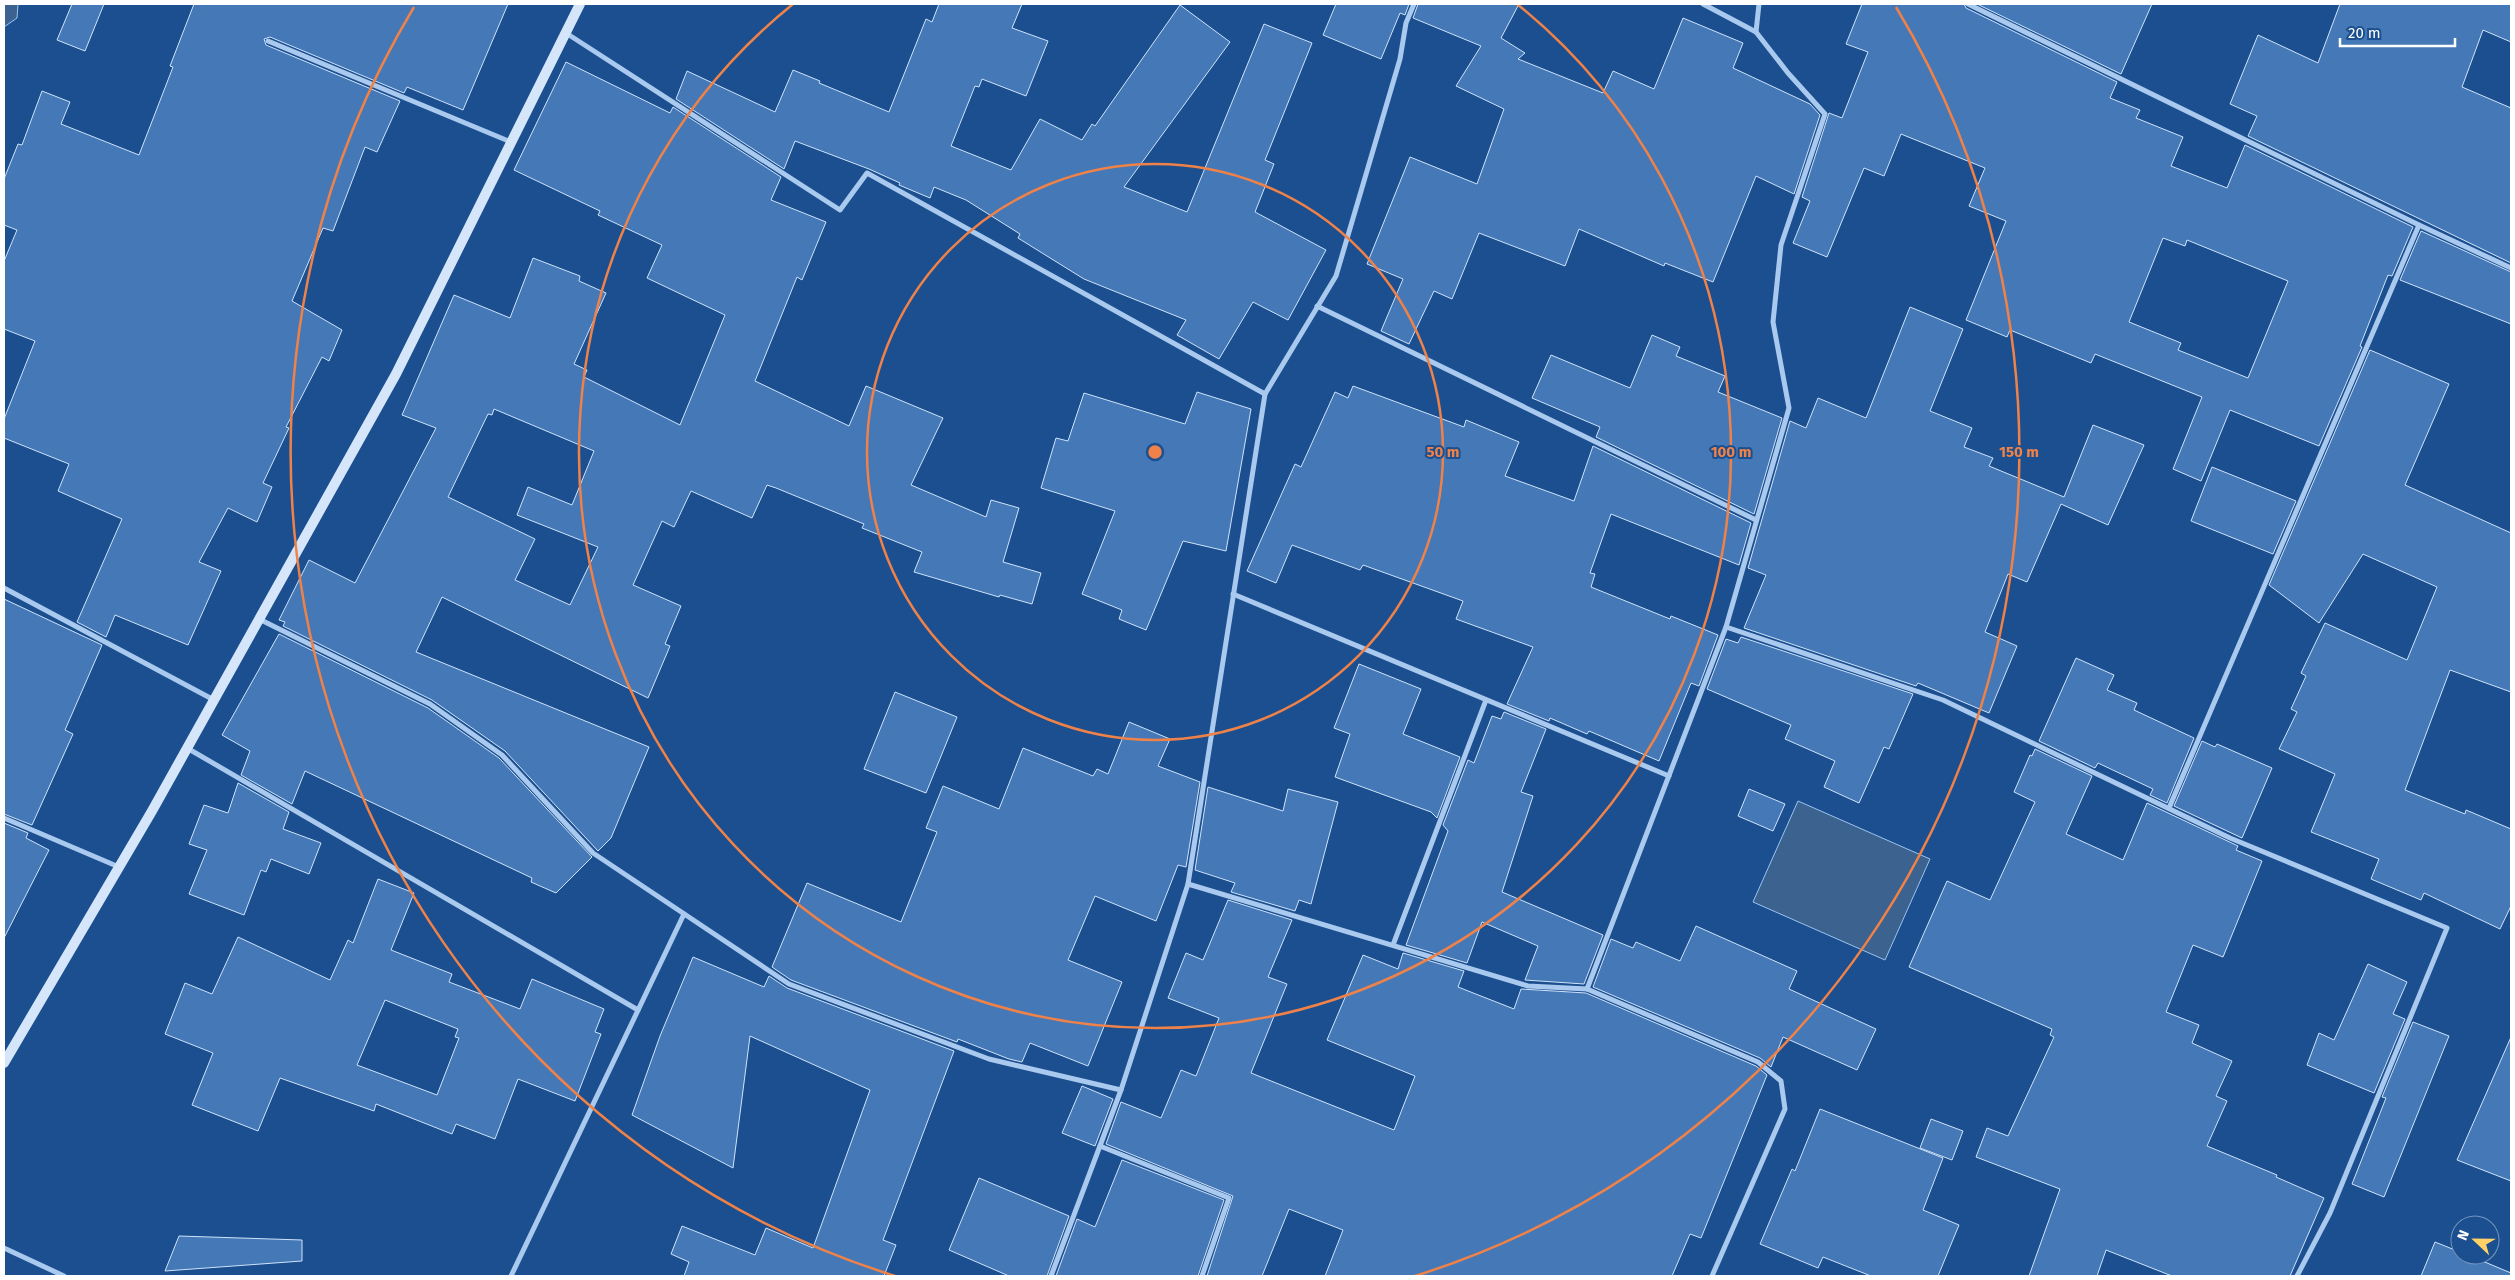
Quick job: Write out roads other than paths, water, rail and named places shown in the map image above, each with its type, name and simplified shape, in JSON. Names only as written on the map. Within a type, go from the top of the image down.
[{"type":"street","points":[[4,1063],[120,867],[396,374],[580,4]]},
{"type":"street","points":[[1051,1276],[1121,1090],[1188,884],[1232,594],[1265,394],[1336,276],[1400,59],[1406,23],[1414,4]]},
{"type":"street","points":[[1587,990],[1726,627],[1789,408],[1773,322],[1781,245],[1826,114],[1788,73],[1756,32],[1703,4]]},
{"type":"street","points":[[1756,32],[1759,4]]},
{"type":"street","points":[[1968,4],[2419,226],[2511,268]]},
{"type":"street","points":[[566,33],[840,210],[867,172],[1265,394]]},
{"type":"street","points":[[268,41],[511,143]]},
{"type":"street","points":[[2169,808],[2419,226]]},
{"type":"street","points":[[1317,306],[1756,520]]},
{"type":"street","points":[[4,588],[214,700]]},
{"type":"street","points":[[1232,594],[1669,776]]},
{"type":"street","points":[[259,619],[430,704],[502,755],[593,853],[789,984],[989,1059],[1121,1090]]},
{"type":"street","points":[[1726,627],[1944,700],[2230,838],[2446,928],[2330,1213],[2297,1276]]},
{"type":"street","points":[[1393,945],[1486,700]]},
{"type":"street","points":[[187,748],[638,1010]]},
{"type":"street","points":[[4,818],[120,867]]},
{"type":"street","points":[[1188,884],[1528,986],[1587,990],[1758,1062],[1781,1081],[1785,1108],[1712,1276]]},
{"type":"street","points":[[511,1276],[684,914]]},
{"type":"street","points":[[1100,1146],[1229,1198],[1202,1276]]},
{"type":"street","points":[[4,1248],[64,1276]]},
{"type":"water","points":[[4,4],[18,4],[17,18],[4,27]]},
{"type":"water","points":[[1798,801],[1930,859],[1885,960],[1753,902]]}]
